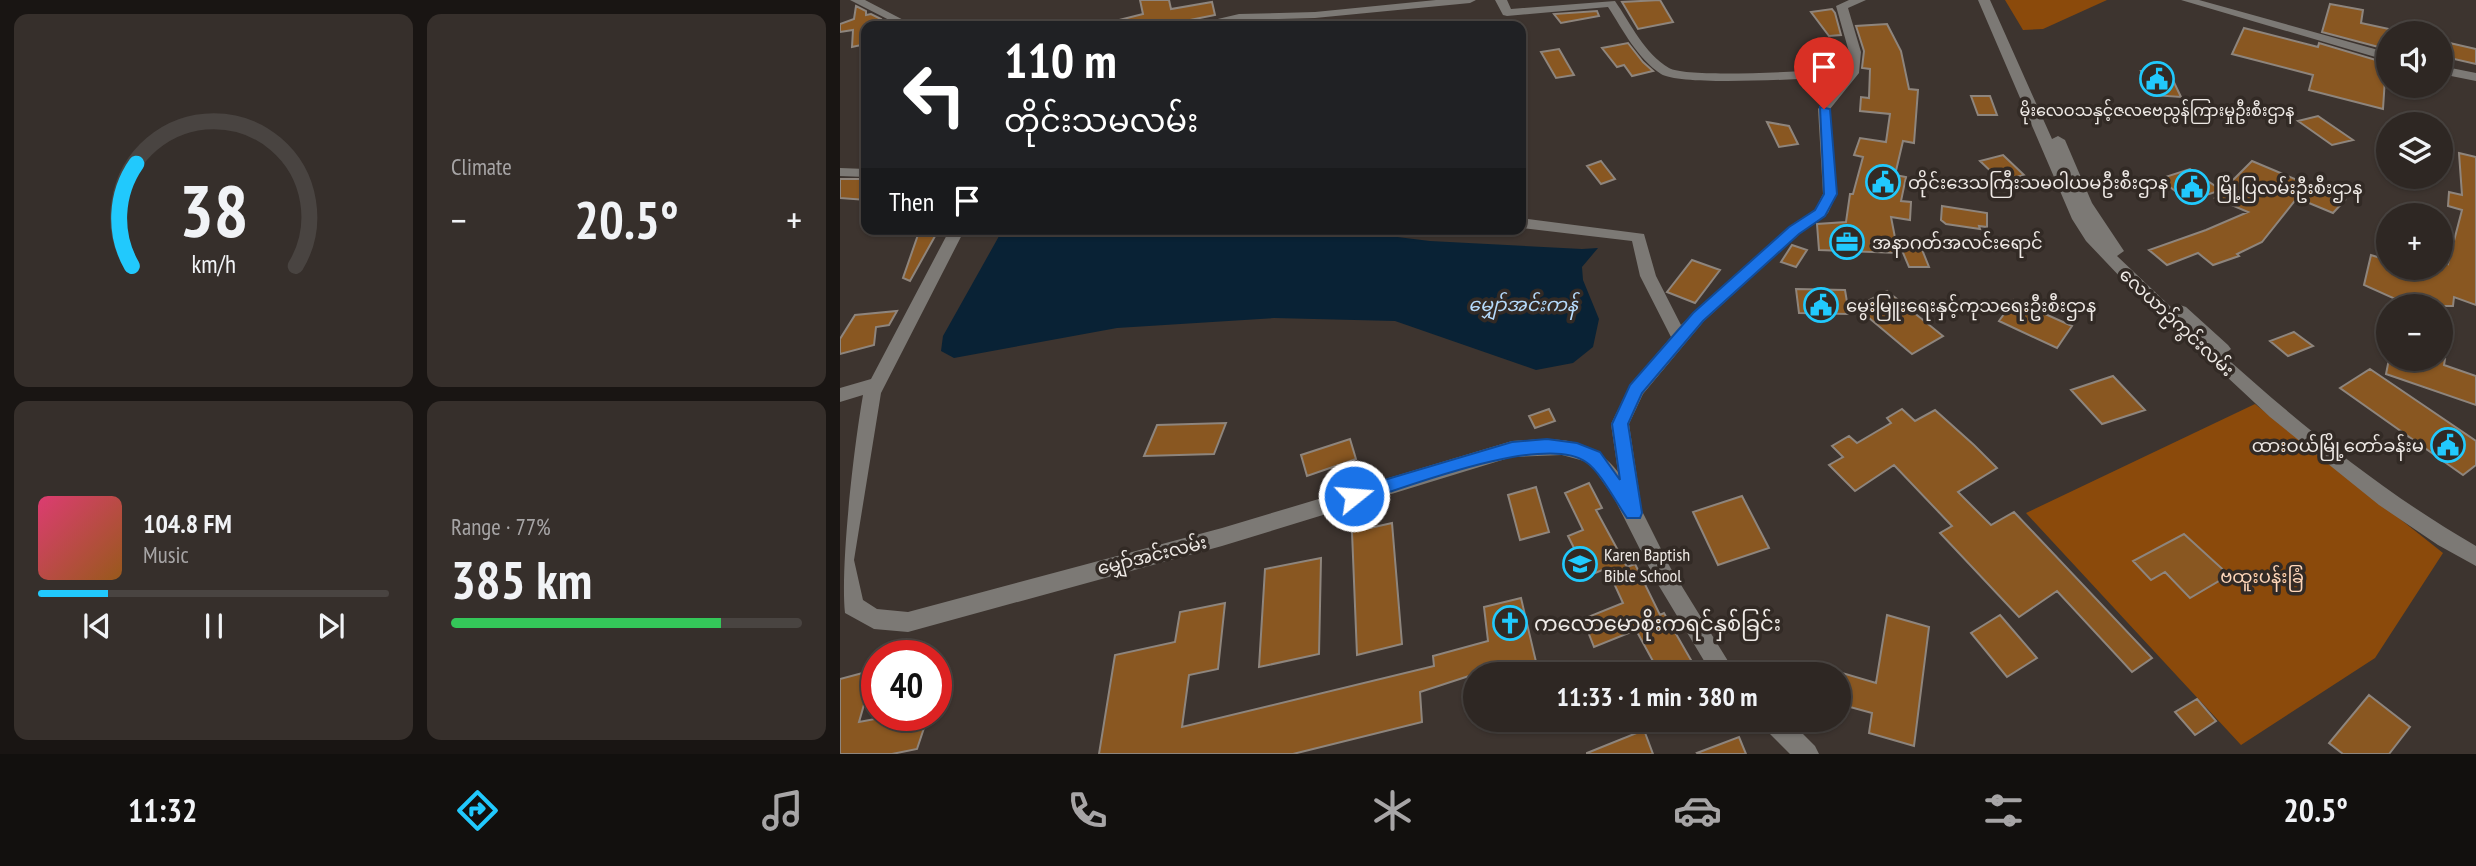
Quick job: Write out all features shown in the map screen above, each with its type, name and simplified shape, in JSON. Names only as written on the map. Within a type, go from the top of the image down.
[{"type":"street","points":[[856,0],[899,21]]},
{"type":"street","points":[[1222,21],[1315,15],[1383,4],[1470,0]]},
{"type":"street","points":[[1501,0],[1507,13],[1611,2],[1647,57],[1668,73],[1709,76],[1853,73]]},
{"type":"street","points":[[1633,513],[1620,424],[1636,390],[1698,317],[1794,230],[1821,213],[1830,194],[1824,109],[1853,73],[1855,52],[1842,6],[1860,0]]},
{"type":"street","name":"လေယာဉ်ကွင်းလမ်း","points":[[1984,0],[2008,50],[2079,219],[2091,238],[2194,340],[2358,482],[2404,514],[2476,556]]},
{"type":"street","name":"လေယာဉ်ကွင်းလမ်း","points":[[1993,0],[2085,203],[2112,247],[2225,352],[2366,475],[2412,507],[2476,544]]},
{"type":"street","points":[[2187,0],[2376,53]]},
{"type":"street","points":[[2453,72],[2476,77]]},
{"type":"street","points":[[840,172],[861,173]]},
{"type":"street","points":[[1526,224],[1639,237],[1639,251],[1661,305],[1680,337]]},
{"type":"street","name":"မျှော်အင်းလမ်း","points":[[955,235],[875,384],[844,561],[853,606],[874,619],[908,622],[1222,537],[1512,449],[1547,446],[1577,450],[1594,457],[1633,513],[1664,575],[1718,662]]},
{"type":"street","points":[[840,395],[875,384]]},
{"type":"street","points":[[1784,732],[1807,754]]},
{"type":"green space","points":[[2005,0],[2107,0],[2043,29],[2023,30]]},
{"type":"green space","name":"ဗထူးပန်းခြံ","points":[[2255,404],[2443,553],[2375,658],[2241,745],[2026,513]]},
{"type":"water","name":"မျှော်အင်းကန်","points":[[1000,235],[1381,235],[1430,241],[1598,248],[1582,267],[1583,280],[1599,319],[1593,347],[1573,363],[1536,370],[1395,321],[1274,318],[1117,328],[954,358],[941,351],[943,336]]},
{"type":"building","points":[[1140,0],[1169,0],[1171,9],[1212,2],[1215,15],[1185,21],[1115,21],[1143,14]]},
{"type":"building","points":[[1660,0],[1673,22],[1638,29],[1622,2]]},
{"type":"building","points":[[2330,4],[2363,10],[2361,23],[2376,26],[2376,46],[2322,32]]},
{"type":"building","points":[[856,6],[866,11],[866,15],[871,14],[881,19],[861,21],[861,45],[852,47],[853,30],[840,32],[840,24],[854,19]]},
{"type":"building","points":[[1832,9],[1841,35],[1829,36],[1811,12]]},
{"type":"building","points":[[1597,11],[1599,16],[1561,23],[1554,14]]},
{"type":"building","points":[[1887,24],[1901,51],[1909,89],[1918,90],[1914,143],[1903,141],[1895,175],[1906,177],[1901,201],[1911,202],[1910,220],[1891,217],[1898,253],[1819,250],[1817,224],[1846,222],[1850,194],[1853,194],[1863,157],[1854,155],[1860,138],[1886,142],[1890,114],[1860,111],[1861,97],[1869,98],[1870,69],[1862,68],[1864,51],[1856,26]]},
{"type":"building","points":[[2244,28],[2318,47],[2319,43],[2376,60],[2376,98],[2384,98],[2383,109],[2309,90],[2313,75],[2232,54]]},
{"type":"building","points":[[1628,43],[1653,71],[1632,76],[1624,65],[1617,67],[1602,48]]},
{"type":"building","points":[[2453,44],[2476,49],[2476,64],[2453,59]]},
{"type":"building","points":[[1559,49],[1574,75],[1556,78],[1541,52]]},
{"type":"building","points":[[2141,71],[2169,72],[2181,97],[2153,95]]},
{"type":"building","points":[[1971,96],[1990,96],[1997,115],[1978,115]]},
{"type":"building","points":[[2318,116],[2353,140],[2332,145],[2298,121]]},
{"type":"building","points":[[1767,122],[1789,126],[1798,144],[1779,147]]},
{"type":"building","points":[[2459,153],[2476,157],[2476,305],[2454,297],[2453,306],[2453,294],[2384,294],[2364,285],[2371,255],[2376,257],[2376,280],[2453,280],[2453,245],[2462,210],[2453,207],[2453,203],[2448,203],[2449,192],[2462,195]]},
{"type":"building","points":[[2003,155],[2024,175],[2001,181],[1980,161]]},
{"type":"building","points":[[1601,161],[1615,179],[1601,184],[1587,166]]},
{"type":"building","points":[[2252,161],[2345,200],[2333,213],[2297,198],[2262,242],[2237,254],[2239,256],[2213,265],[2198,253],[2167,265],[2149,250],[2248,212],[2215,198]]},
{"type":"building","points":[[2190,169],[2221,190],[2189,201],[2159,179]]},
{"type":"building","points":[[840,179],[861,179],[861,200],[840,198]]},
{"type":"building","points":[[1942,206],[1987,213],[1987,227],[1979,226],[1980,229],[1946,224],[1941,220]]},
{"type":"building","points":[[918,235],[936,235],[910,281],[903,278]]},
{"type":"building","points":[[1792,245],[1807,250],[1796,267],[1781,262]]},
{"type":"building","points":[[1921,247],[1929,267],[1909,267],[1901,248]]},
{"type":"building","points":[[1692,260],[1720,270],[1695,303],[1667,292]]},
{"type":"building","points":[[1796,289],[1845,290],[1849,314],[1799,313]]},
{"type":"building","points":[[1887,291],[1943,336],[1912,354],[1856,307]]},
{"type":"building","points":[[2014,300],[2072,326],[2057,348],[1999,321]]},
{"type":"building","points":[[897,311],[889,325],[876,327],[874,345],[840,354],[840,339],[855,315]]},
{"type":"building","points":[[2294,332],[2313,346],[2288,356],[2270,341]]},
{"type":"building","points":[[2453,368],[2476,376],[2476,405],[2386,374],[2387,371],[2453,371]]},
{"type":"building","points":[[2370,369],[2476,441],[2476,465],[2463,475],[2340,388]]},
{"type":"building","points":[[2113,376],[2145,410],[2102,424],[2071,390]]},
{"type":"building","points":[[1549,409],[1555,421],[1535,428],[1529,416]]},
{"type":"building","points":[[1902,409],[1915,421],[1935,410],[1974,445],[1997,468],[1958,492],[1991,525],[2014,512],[2152,658],[2132,672],[2057,591],[2019,617],[1940,533],[1952,526],[1894,465],[1855,491],[1829,465],[1843,457],[1832,446],[1849,436],[1857,443],[1891,423],[1887,418]]},
{"type":"building","points":[[1226,423],[1214,454],[1144,456],[1157,425]]},
{"type":"building","points":[[1350,439],[1356,459],[1307,476],[1301,455]]},
{"type":"building","points":[[1589,483],[1602,508],[1596,510],[1627,567],[1635,564],[1660,615],[1664,613],[1692,662],[1653,662],[1636,630],[1594,647],[1583,619],[1623,603],[1607,568],[1588,576],[1568,536],[1583,530],[1565,493]]},
{"type":"building","points":[[1536,487],[1549,532],[1520,540],[1508,495]]},
{"type":"building","points":[[1742,496],[1769,548],[1718,565],[1693,512]]},
{"type":"building","points":[[1392,523],[1402,644],[1357,655],[1352,532]]},
{"type":"building","points":[[2184,534],[2229,575],[2190,598],[2165,572],[2151,580],[2133,561]]},
{"type":"building","points":[[1321,558],[1319,654],[1259,667],[1265,569]]},
{"type":"building","points":[[1521,598],[1536,662],[1463,662],[1463,678],[1420,692],[1422,722],[1293,754],[1099,754],[1115,655],[1175,642],[1180,612],[1225,603],[1218,669],[1189,675],[1182,727],[1434,666],[1433,656],[1488,641],[1484,607]]},
{"type":"building","points":[[1887,615],[1929,627],[1914,746],[1869,733],[1872,713],[1851,707],[1851,676],[1876,683]]},
{"type":"building","points":[[2000,615],[2037,658],[2007,677],[1971,633]]},
{"type":"building","points":[[861,673],[861,731],[923,731],[917,749],[892,754],[840,754],[840,679]]},
{"type":"building","points":[[2369,695],[2410,727],[2389,754],[2343,754],[2329,743]]},
{"type":"building","points":[[2197,699],[2216,721],[2195,735],[2175,712]]},
{"type":"building","points":[[1645,732],[1653,754],[1587,754]]},
{"type":"building","points":[[1739,737],[1746,754],[1697,753]]},
{"type":"place","name":"မိုးလေဝသနှင့်ဇလဗေညွန်ကြားမှုဦးစီးဌာန","points":[[2157,79]]},
{"type":"place","name":"တိုင်းဒေသကြီးသမဝါယမဦးစီးဌာန","points":[[1883,182]]},
{"type":"place","name":"မြို့ပြလမ်းဦးစီးဌာန","points":[[2192,187]]},
{"type":"place","name":"အနာဂတ်အလင်းရောင်","points":[[1847,242]]},
{"type":"place","name":"မွေးမြူးရေးနှင့်ကုသရေးဦးစီးဌာန","points":[[1821,305]]},
{"type":"place","name":"ထားဝယ်မြို့တော်ခန်းမ","points":[[2448,445]]},
{"type":"place","name":"Karen Baptish Bible School","points":[[1580,564]]},
{"type":"place","name":"ကလောမောစိုးကရင်နှစ်ခြင်း","points":[[1510,623]]},
{"type":"route","points":[[1354,496],[1512,449],[1547,446],[1577,450],[1594,457],[1633,513],[1620,424],[1636,390],[1698,317],[1794,230],[1821,213],[1830,194],[1824,109]]}]
